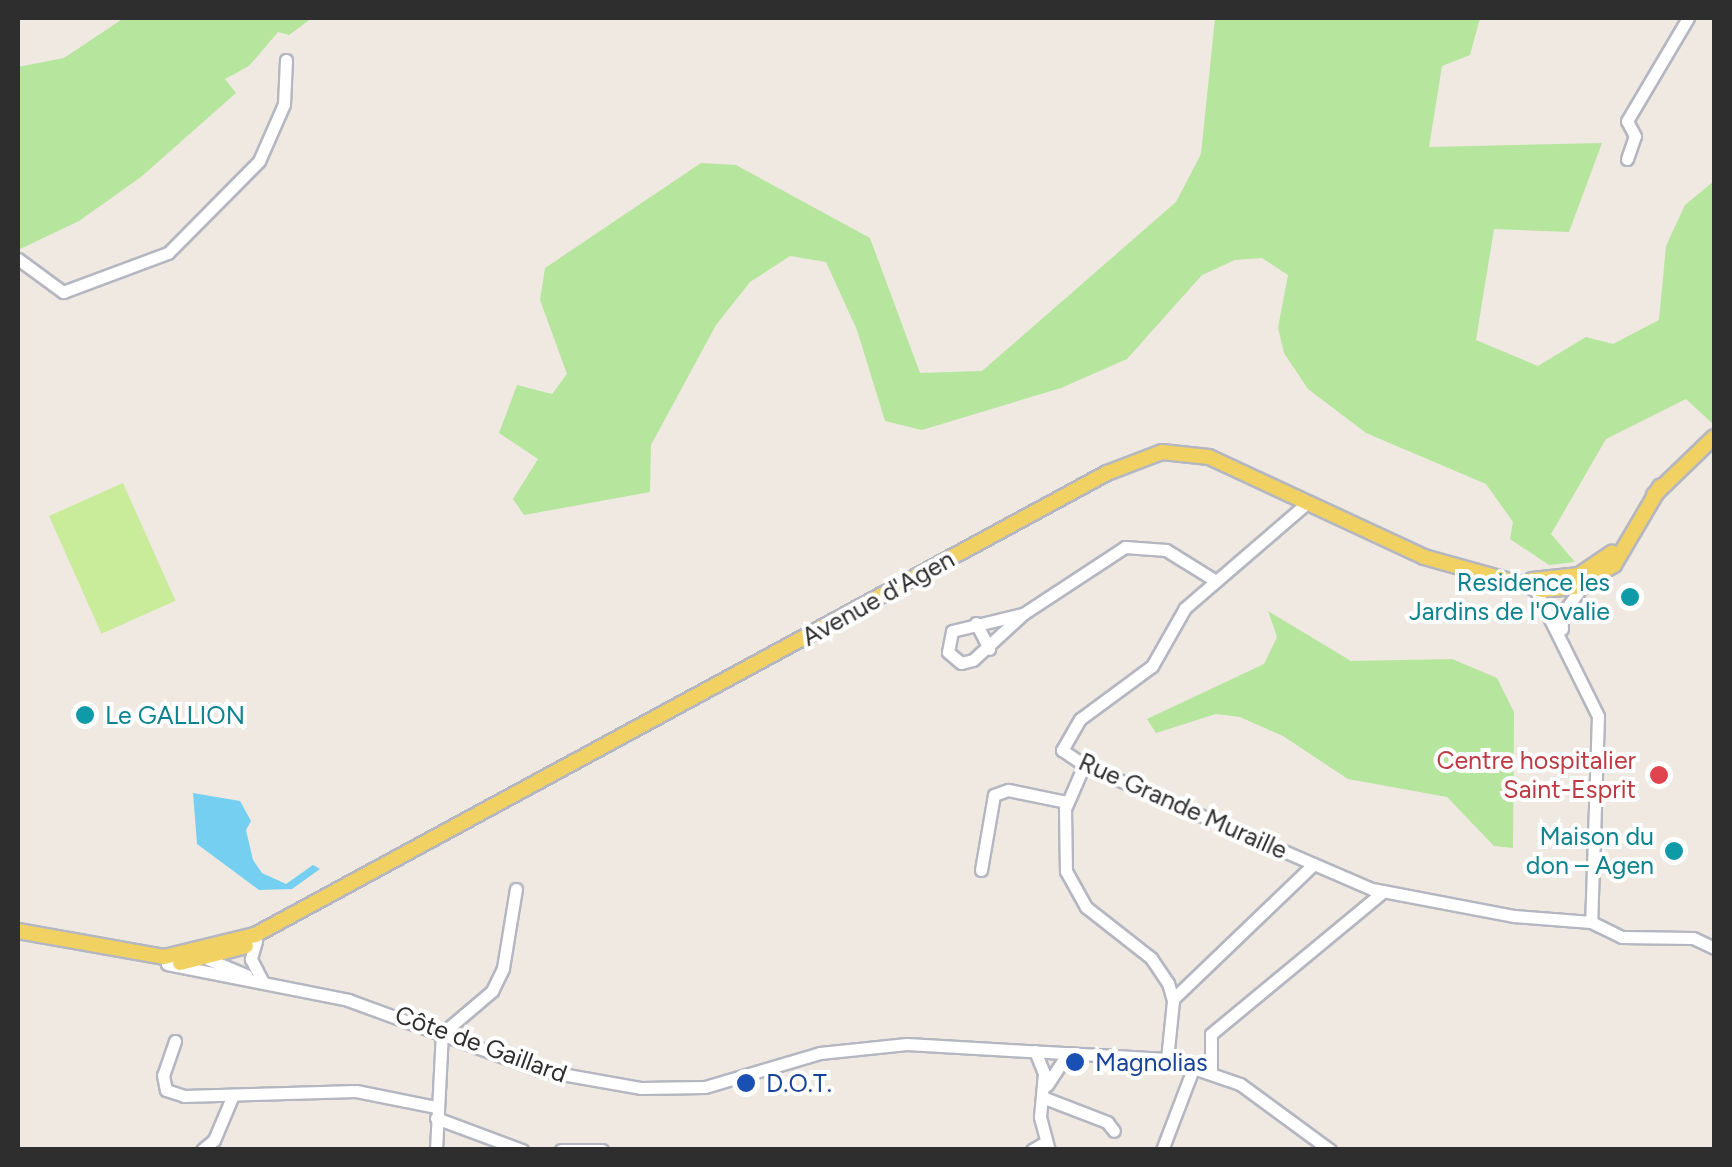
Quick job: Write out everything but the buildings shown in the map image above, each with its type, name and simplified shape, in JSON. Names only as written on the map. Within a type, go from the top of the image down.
[{"type":"main road","points":[[1548,587],[1579,575],[1618,546],[1660,487],[1714,437]]},
{"type":"main road","name":"Avenue d'Agen","points":[[280,923],[1127,464],[1162,452],[1200,455],[1424,557],[1496,580],[1548,587]]},
{"type":"main road","points":[[1548,587],[1597,578],[1621,557],[1660,487]]},
{"type":"main road","points":[[18,930],[167,964],[217,957],[256,941],[280,923]]},
{"type":"main road","points":[[110,952],[217,957],[280,923]]},
{"type":"street","points":[[1627,159],[1635,136],[1627,121],[1688,18]]},
{"type":"street","points":[[18,259],[63,292],[165,255],[259,161],[284,104],[286,60]]},
{"type":"street","name":"Rue Grande Muraille","points":[[1307,503],[1185,608],[1152,666],[1069,730],[1062,750],[1084,766],[1384,892],[1514,916],[1591,922],[1622,937],[1693,938],[1714,948]]},
{"type":"street","points":[[1023,614],[976,622],[952,632],[948,652],[961,664],[989,649],[1023,614],[1125,547],[1166,550],[1216,581]]},
{"type":"street","points":[[1555,612],[1597,578]]},
{"type":"street","points":[[1548,587],[1555,612]]},
{"type":"street","points":[[1548,587],[1573,662],[1595,703],[1601,746],[1591,922]]},
{"type":"street","points":[[976,622],[989,649]]},
{"type":"street","points":[[1084,766],[1066,802],[1062,850],[1077,897],[1176,983],[1187,983]]},
{"type":"street","points":[[981,870],[994,795],[1008,790],[1066,802]]},
{"type":"street","points":[[1291,855],[1293,885]]},
{"type":"street","points":[[1167,1058],[1174,999],[1314,864]]},
{"type":"street","points":[[436,1150],[444,1031],[492,991],[504,968],[516,889]]},
{"type":"street","points":[[1211,1071],[1211,1034],[1384,892]]},
{"type":"street","points":[[256,941],[251,959],[263,983]]},
{"type":"street","points":[[217,957],[263,983]]},
{"type":"street","points":[[217,957],[222,976]]},
{"type":"street","points":[[1151,958],[1174,999]]},
{"type":"street","name":"Côte de Gaillard","points":[[167,964],[263,983],[444,1031],[540,1070],[659,1090],[720,1084],[820,1053],[878,1045],[1167,1058],[1211,1071],[1264,1099],[1330,1150]]},
{"type":"street","points":[[175,1042],[165,1063],[162,1090],[233,1095],[356,1091],[436,1112],[522,1150]]},
{"type":"street","points":[[1032,1150],[1048,1146],[1044,1093],[1035,1051]]},
{"type":"street","points":[[1044,1093],[1068,1052]]},
{"type":"street","points":[[1162,1150],[1194,1066]]},
{"type":"street","points":[[1044,1093],[1107,1122],[1114,1131]]},
{"type":"street","points":[[202,1150],[214,1140],[233,1095]]},
{"type":"street","points":[[561,1150],[602,1150]]},
{"type":"green space","points":[[124,18],[312,18],[289,35],[278,32],[249,66],[225,79],[236,93],[141,177],[79,221],[18,250],[18,67],[64,58]]},
{"type":"green space","points":[[1215,18],[1480,18],[1470,55],[1442,66],[1429,147],[1602,143],[1569,232],[1494,229],[1476,340],[1538,366],[1586,337],[1613,344],[1659,320],[1666,246],[1685,205],[1714,181],[1714,425],[1686,399],[1606,439],[1551,534],[1575,562],[1549,565],[1510,539],[1513,522],[1486,484],[1366,433],[1308,389],[1284,353],[1278,328],[1288,275],[1262,258],[1235,260],[1202,275],[1127,359],[1061,388],[922,430],[885,421],[857,330],[826,262],[790,256],[750,282],[716,325],[651,445],[650,492],[524,515],[513,499],[538,459],[499,433],[517,385],[552,394],[567,374],[540,300],[545,268],[701,163],[736,165],[870,238],[920,373],[982,371],[1176,202],[1201,154]]},
{"type":"green space","points":[[123,483],[175,601],[101,634],[49,516]]},
{"type":"green space","points":[[1268,611],[1351,661],[1452,659],[1497,678],[1514,712],[1513,848],[1494,846],[1447,797],[1348,779],[1283,736],[1240,717],[1216,714],[1156,733],[1147,719],[1264,664],[1277,637]]},
{"type":"water","points":[[193,793],[240,801],[251,821],[246,830],[253,860],[262,873],[286,884],[313,865],[320,869],[292,889],[259,890],[197,844]]},
{"type":"place","name":"Residence les Jardins de l'Ovalie","points":[[1630,597]]},
{"type":"place","name":"Le GALLION","points":[[85,715]]},
{"type":"place","name":"Centre hospitalier Saint-Esprit","points":[[1659,775]]},
{"type":"place","name":"Maison du don – Agen","points":[[1674,851]]},
{"type":"place","name":"Magnolias","points":[[1075,1062]]},
{"type":"place","name":"D.O.T.","points":[[746,1083]]}]
